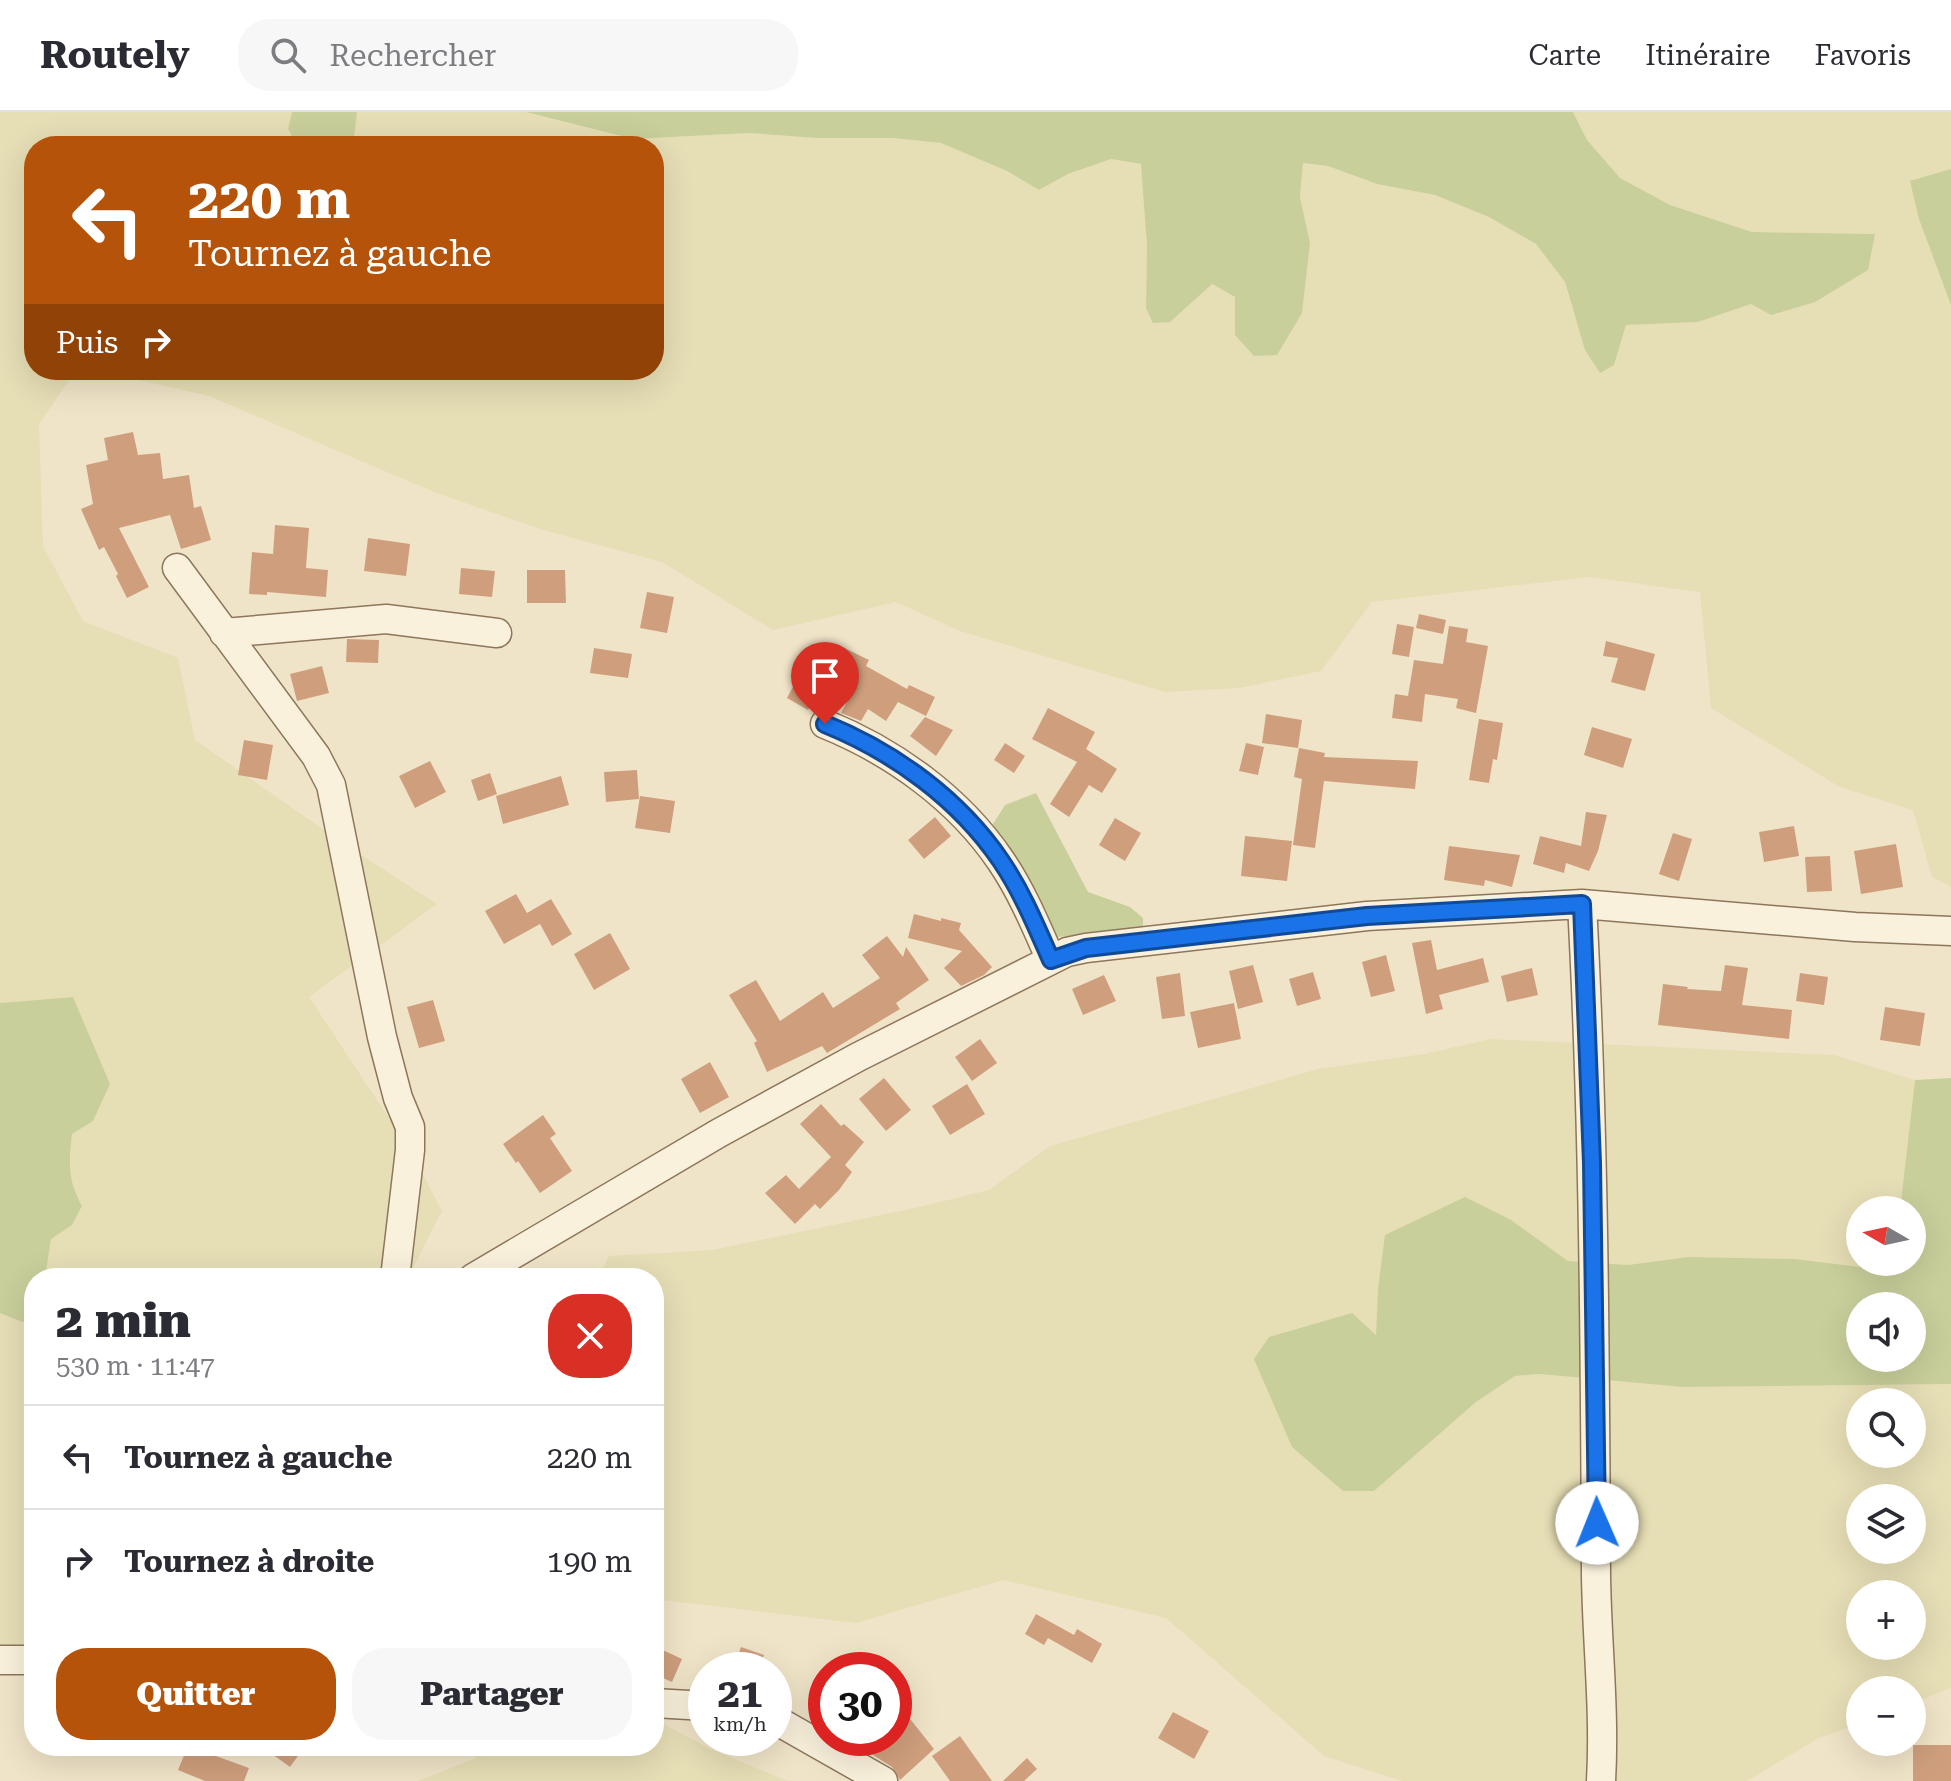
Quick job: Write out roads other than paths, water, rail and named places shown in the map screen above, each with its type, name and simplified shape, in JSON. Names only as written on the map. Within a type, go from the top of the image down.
[{"type":"street","points":[[177,568],[316,756],[331,785],[382,1037],[398,1098],[410,1127],[396,1268]]},
{"type":"street","points":[[224,633],[386,619],[497,633]]},
{"type":"street","points":[[825,724],[860,738],[902,763],[983,838],[1001,860],[1027,906],[1051,960]]},
{"type":"street","points":[[1582,904],[1592,1163],[1596,1580],[1604,1737],[1601,1781]]},
{"type":"street","points":[[490,1268],[719,1133],[858,1057],[1051,960],[1086,948],[1367,916],[1582,904],[1855,927],[1951,931]]},
{"type":"street","points":[[0,1660],[24,1660]]},
{"type":"street","points":[[664,1704],[688,1705]]},
{"type":"street","points":[[792,1729],[883,1781]]}]
